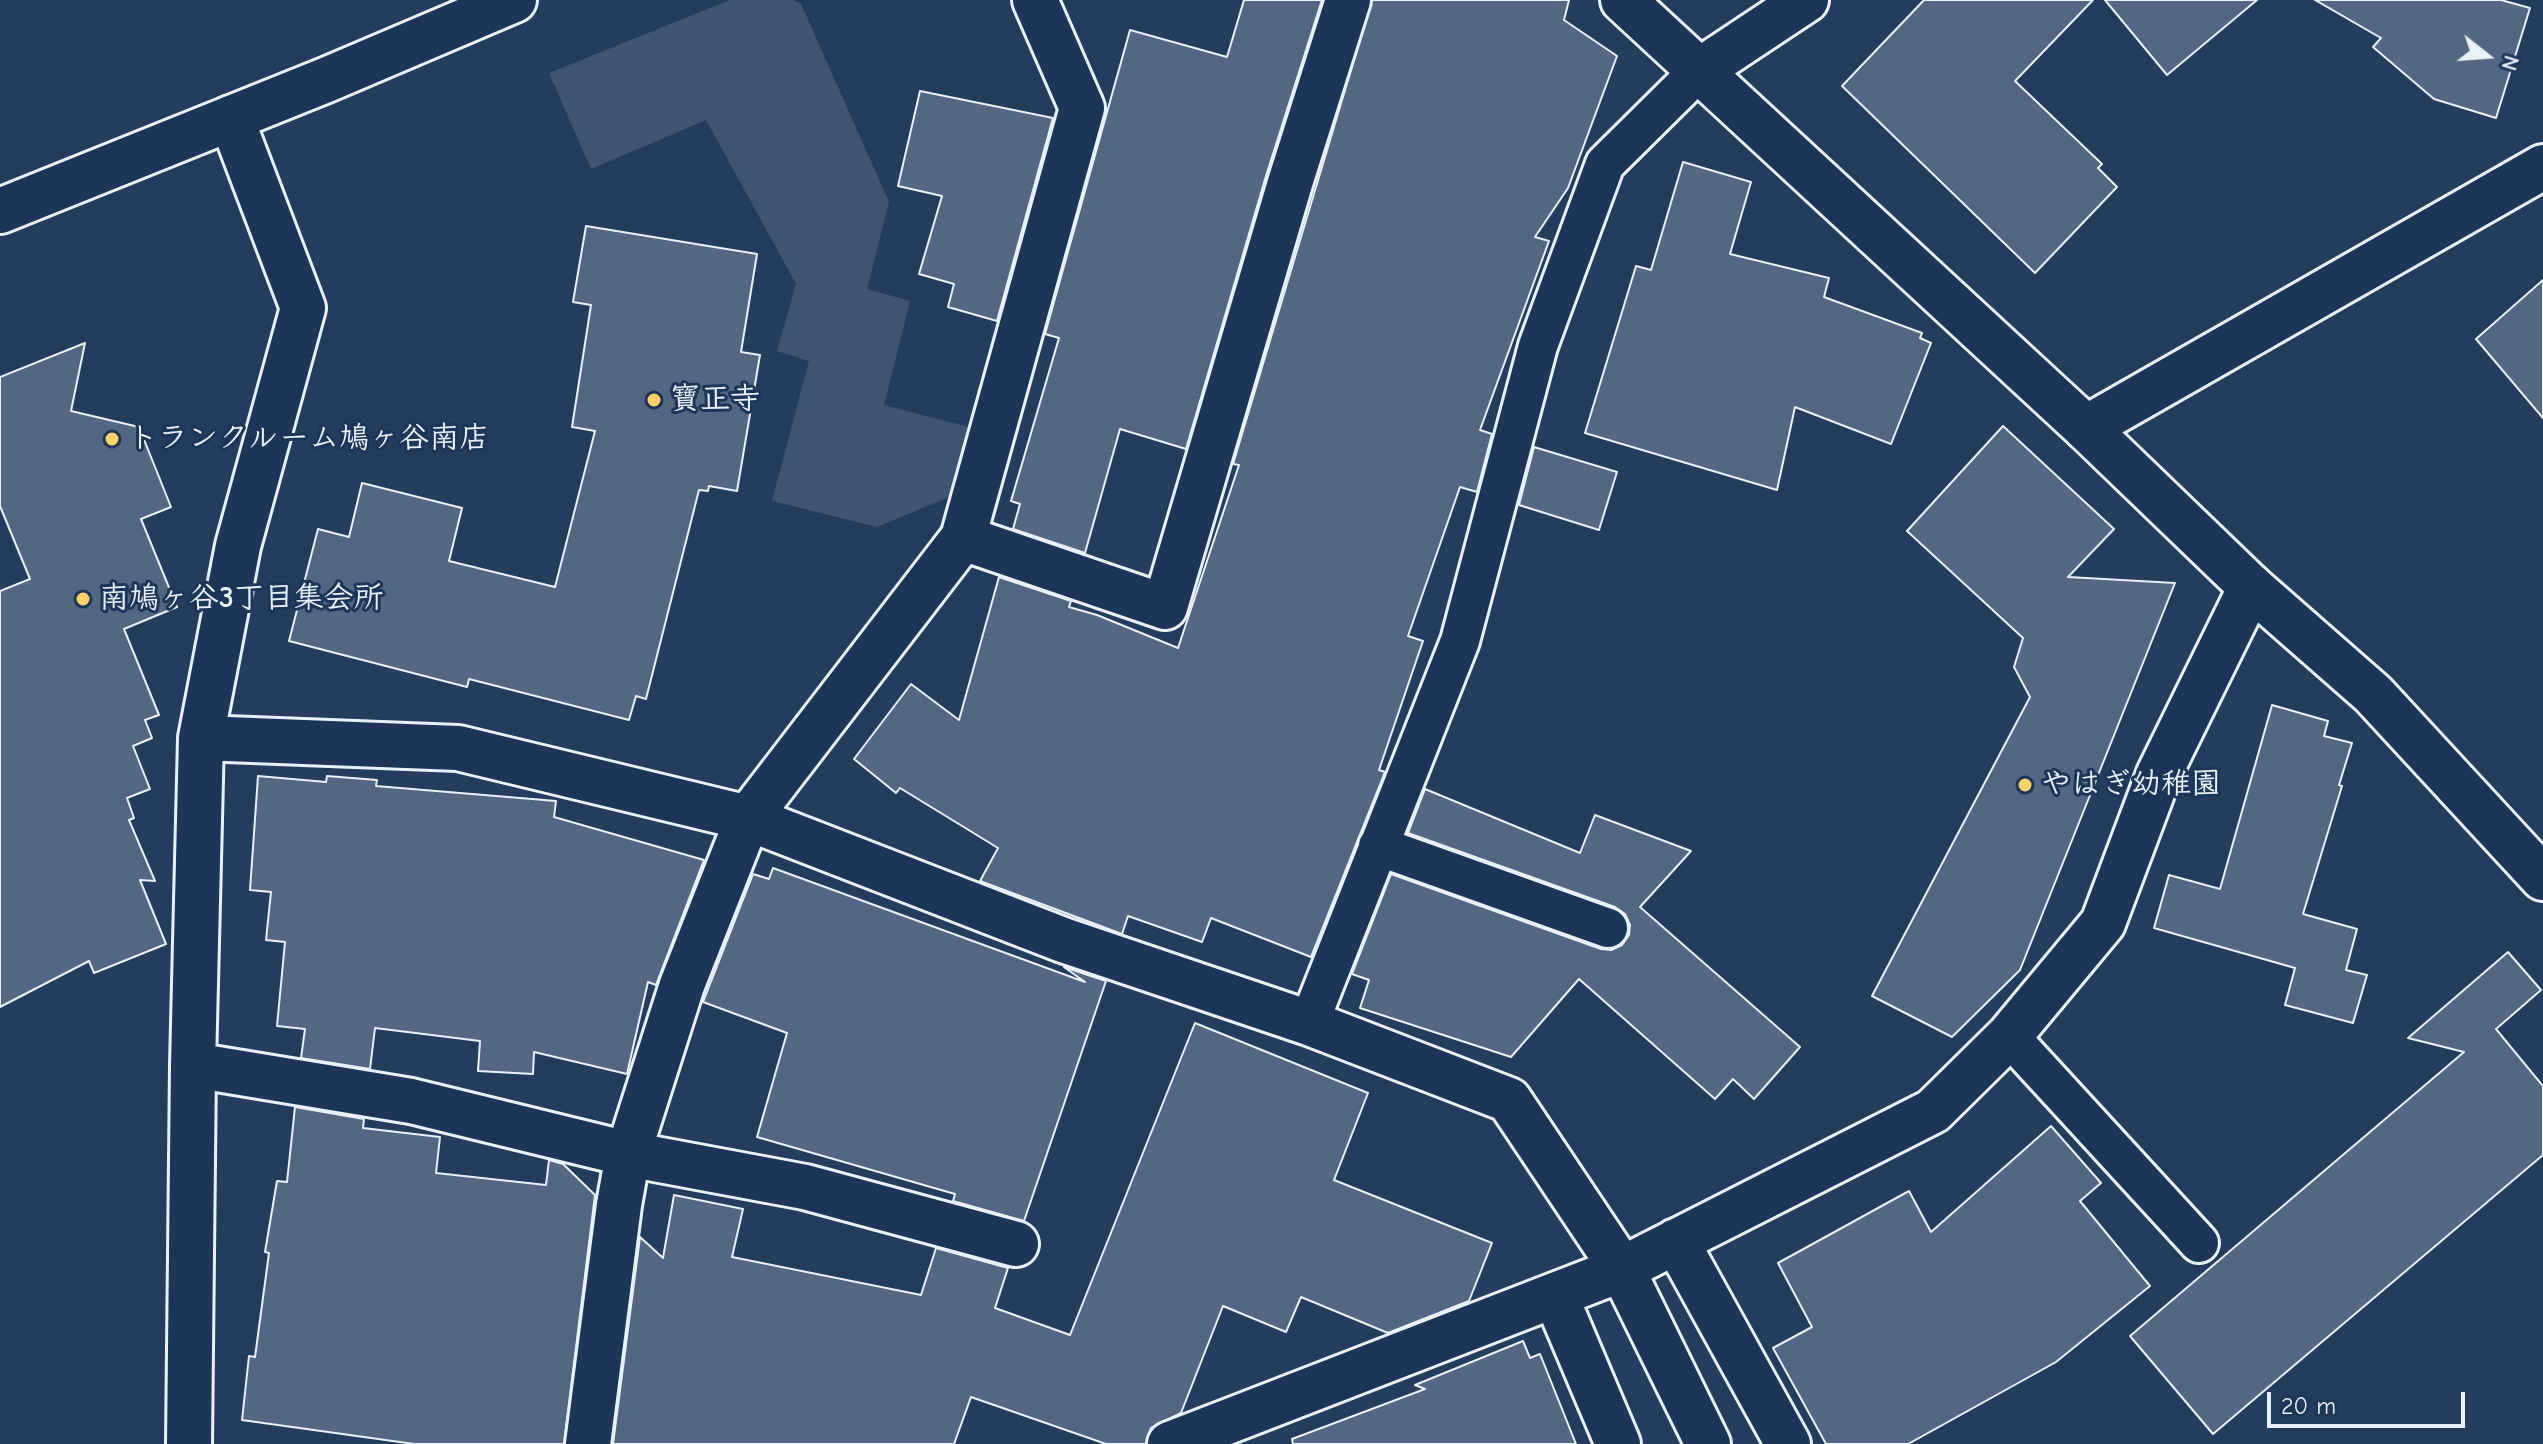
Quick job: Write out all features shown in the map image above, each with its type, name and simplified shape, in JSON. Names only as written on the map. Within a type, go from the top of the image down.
[{"type":"street","points":[[0,211],[514,0]]},
{"type":"street","points":[[588,1444],[628,1154],[682,985],[748,818],[963,538],[1082,108],[1035,0]]},
{"type":"street","points":[[963,538],[1165,607],[1290,183],[1348,0]]},
{"type":"street","points":[[1623,0],[2086,428],[2251,587],[2373,694],[2543,878]]},
{"type":"street","points":[[1699,71],[1806,0]]},
{"type":"street","points":[[189,1444],[193,1065],[201,738],[238,546],[303,308],[231,118]]},
{"type":"street","points":[[2086,428],[2543,167]]},
{"type":"street","points":[[1170,1444],[1622,1269],[1933,1111],[2009,1036],[2103,923],[2159,774],[2251,587]]},
{"type":"street","points":[[201,738],[458,748],[748,818],[1063,940],[1309,1023],[1509,1100],[1622,1269],[1708,1444]]},
{"type":"street","points":[[193,1065],[411,1101],[628,1154],[805,1187],[1016,1244]]},
{"type":"street","points":[[1676,1241],[1788,1444]]},
{"type":"street","points":[[1555,1295],[1618,1444]]},
{"type":"lane","points":[[1309,1023],[1460,641],[1538,346],[1605,164],[1699,71]]},
{"type":"lane","points":[[1378,846],[1608,928]]},
{"type":"lane","points":[[2009,1036],[2199,1243]]},
{"type":"shaded area","points":[[730,0],[793,0],[801,4],[889,202],[867,289],[910,301],[884,405],[980,430],[961,492],[877,527],[772,501],[809,361],[777,351],[796,284],[706,120],[591,169],[549,73]]},
{"type":"building","points":[[1244,0],[1322,0],[1266,176],[1186,449],[1120,429],[1085,553],[1013,529],[1020,504],[1011,501],[1059,338],[1045,334],[1130,30],[1227,57]]},
{"type":"building","points":[[1372,0],[1569,0],[1564,20],[1617,56],[1568,188],[1535,237],[1549,241],[1480,430],[1492,434],[1477,492],[1460,487],[1408,636],[1423,641],[1379,770],[1385,772],[1311,957],[1211,918],[1202,942],[1128,916],[1122,934],[980,881],[998,848],[900,788],[896,793],[854,759],[911,684],[959,720],[999,577],[1071,601],[1069,607],[1178,648],[1239,465],[1233,464]]},
{"type":"building","points":[[1924,0],[2093,0],[2015,81],[2102,164],[2098,168],[2117,187],[2035,273],[1842,86]]},
{"type":"building","points":[[2105,0],[2257,0],[2167,75]]},
{"type":"building","points":[[2315,0],[2501,0],[2530,8],[2496,118],[2434,99],[2373,47],[2381,38]]},
{"type":"building","points":[[920,91],[1053,118],[997,321],[948,307],[954,284],[919,274],[942,196],[898,186]]},
{"type":"building","points":[[1683,162],[1751,182],[1730,254],[1829,278],[1824,297],[1922,333],[1920,338],[1931,343],[1891,444],[1795,407],[1777,490],[1585,433],[1636,266],[1651,270]]},
{"type":"building","points":[[586,226],[757,254],[741,352],[760,355],[737,491],[709,486],[708,491],[699,490],[646,699],[636,696],[629,720],[469,679],[467,687],[289,641],[318,529],[349,537],[362,483],[462,508],[449,561],[555,587],[595,431],[572,427],[591,305],[573,302]]},
{"type":"building","points":[[2543,280],[2543,418],[2476,339]]},
{"type":"building","points":[[85,343],[71,411],[139,427],[171,507],[141,519],[177,607],[124,629],[159,715],[145,720],[152,738],[133,746],[150,789],[127,798],[134,818],[129,820],[155,881],[140,880],[166,944],[94,973],[89,961],[0,1007],[0,591],[30,579],[0,506],[0,377]]},
{"type":"building","points":[[2003,426],[2114,529],[2068,577],[2175,583],[2020,970],[1952,1037],[1872,996],[2030,697],[2014,667],[2023,638],[1907,531]]},
{"type":"building","points":[[1534,447],[1617,472],[1599,530],[1519,505]]},
{"type":"building","points":[[2272,705],[2328,721],[2324,736],[2352,743],[2303,914],[2357,929],[2346,970],[2367,975],[2353,1023],[2285,1005],[2295,968],[2154,928],[2169,875],[2220,889]]},
{"type":"building","points":[[258,776],[326,782],[327,776],[377,780],[376,786],[556,801],[554,817],[704,860],[656,985],[648,982],[627,1074],[534,1052],[533,1074],[478,1071],[480,1041],[375,1028],[370,1069],[301,1058],[305,1029],[277,1026],[285,942],[266,940],[271,892],[250,890]]},
{"type":"building","points":[[1425,789],[1580,853],[1595,815],[1691,851],[1640,907],[1800,1047],[1754,1099],[1733,1079],[1715,1099],[1579,979],[1511,1057],[1360,1008],[1369,980],[1352,974],[1391,874],[1601,949],[1611,950],[1622,945],[1629,935],[1630,925],[1625,914],[1615,907],[1408,833]]},
{"type":"building","points":[[773,868],[1085,982],[1064,967],[1106,981],[1024,1221],[953,1201],[955,1194],[757,1137],[787,1033],[703,1002],[753,874],[769,879]]},
{"type":"building","points":[[2508,952],[2541,990],[2496,1029],[2543,1086],[2543,1155],[2213,1434],[2130,1336],[2464,1052],[2408,1038]]},
{"type":"building","points":[[1195,1023],[1368,1093],[1334,1180],[1492,1243],[1469,1301],[1388,1333],[1301,1297],[1286,1332],[1223,1306],[1181,1413],[1151,1428],[1146,1444],[1106,1444],[971,1397],[954,1444],[613,1444],[640,1237],[663,1258],[674,1195],[743,1209],[732,1257],[921,1295],[936,1248],[1008,1268],[995,1308],[1070,1335]]},
{"type":"building","points":[[295,1107],[364,1119],[363,1128],[440,1137],[436,1173],[546,1185],[549,1160],[563,1164],[595,1195],[564,1444],[414,1444],[242,1420],[249,1356],[255,1357],[269,1253],[265,1252],[277,1181],[287,1182]]},
{"type":"building","points":[[2051,1126],[2101,1183],[2080,1201],[2150,1286],[2056,1362],[1908,1444],[1826,1444],[1773,1348],[1812,1327],[1778,1263],[1909,1191],[1931,1232]]},
{"type":"building","points":[[1523,1341],[1530,1358],[1540,1354],[1576,1444],[1293,1444],[1292,1439],[1425,1389],[1415,1385]]},
{"type":"place","name":"寶正寺","points":[[654,400]]},
{"type":"place","name":"トランクルーム鳩ヶ谷南店","points":[[112,439]]},
{"type":"place","name":"南鳩ヶ谷3丁目集会所","points":[[83,599]]},
{"type":"place","name":"やはぎ幼稚園","points":[[2025,785]]}]
